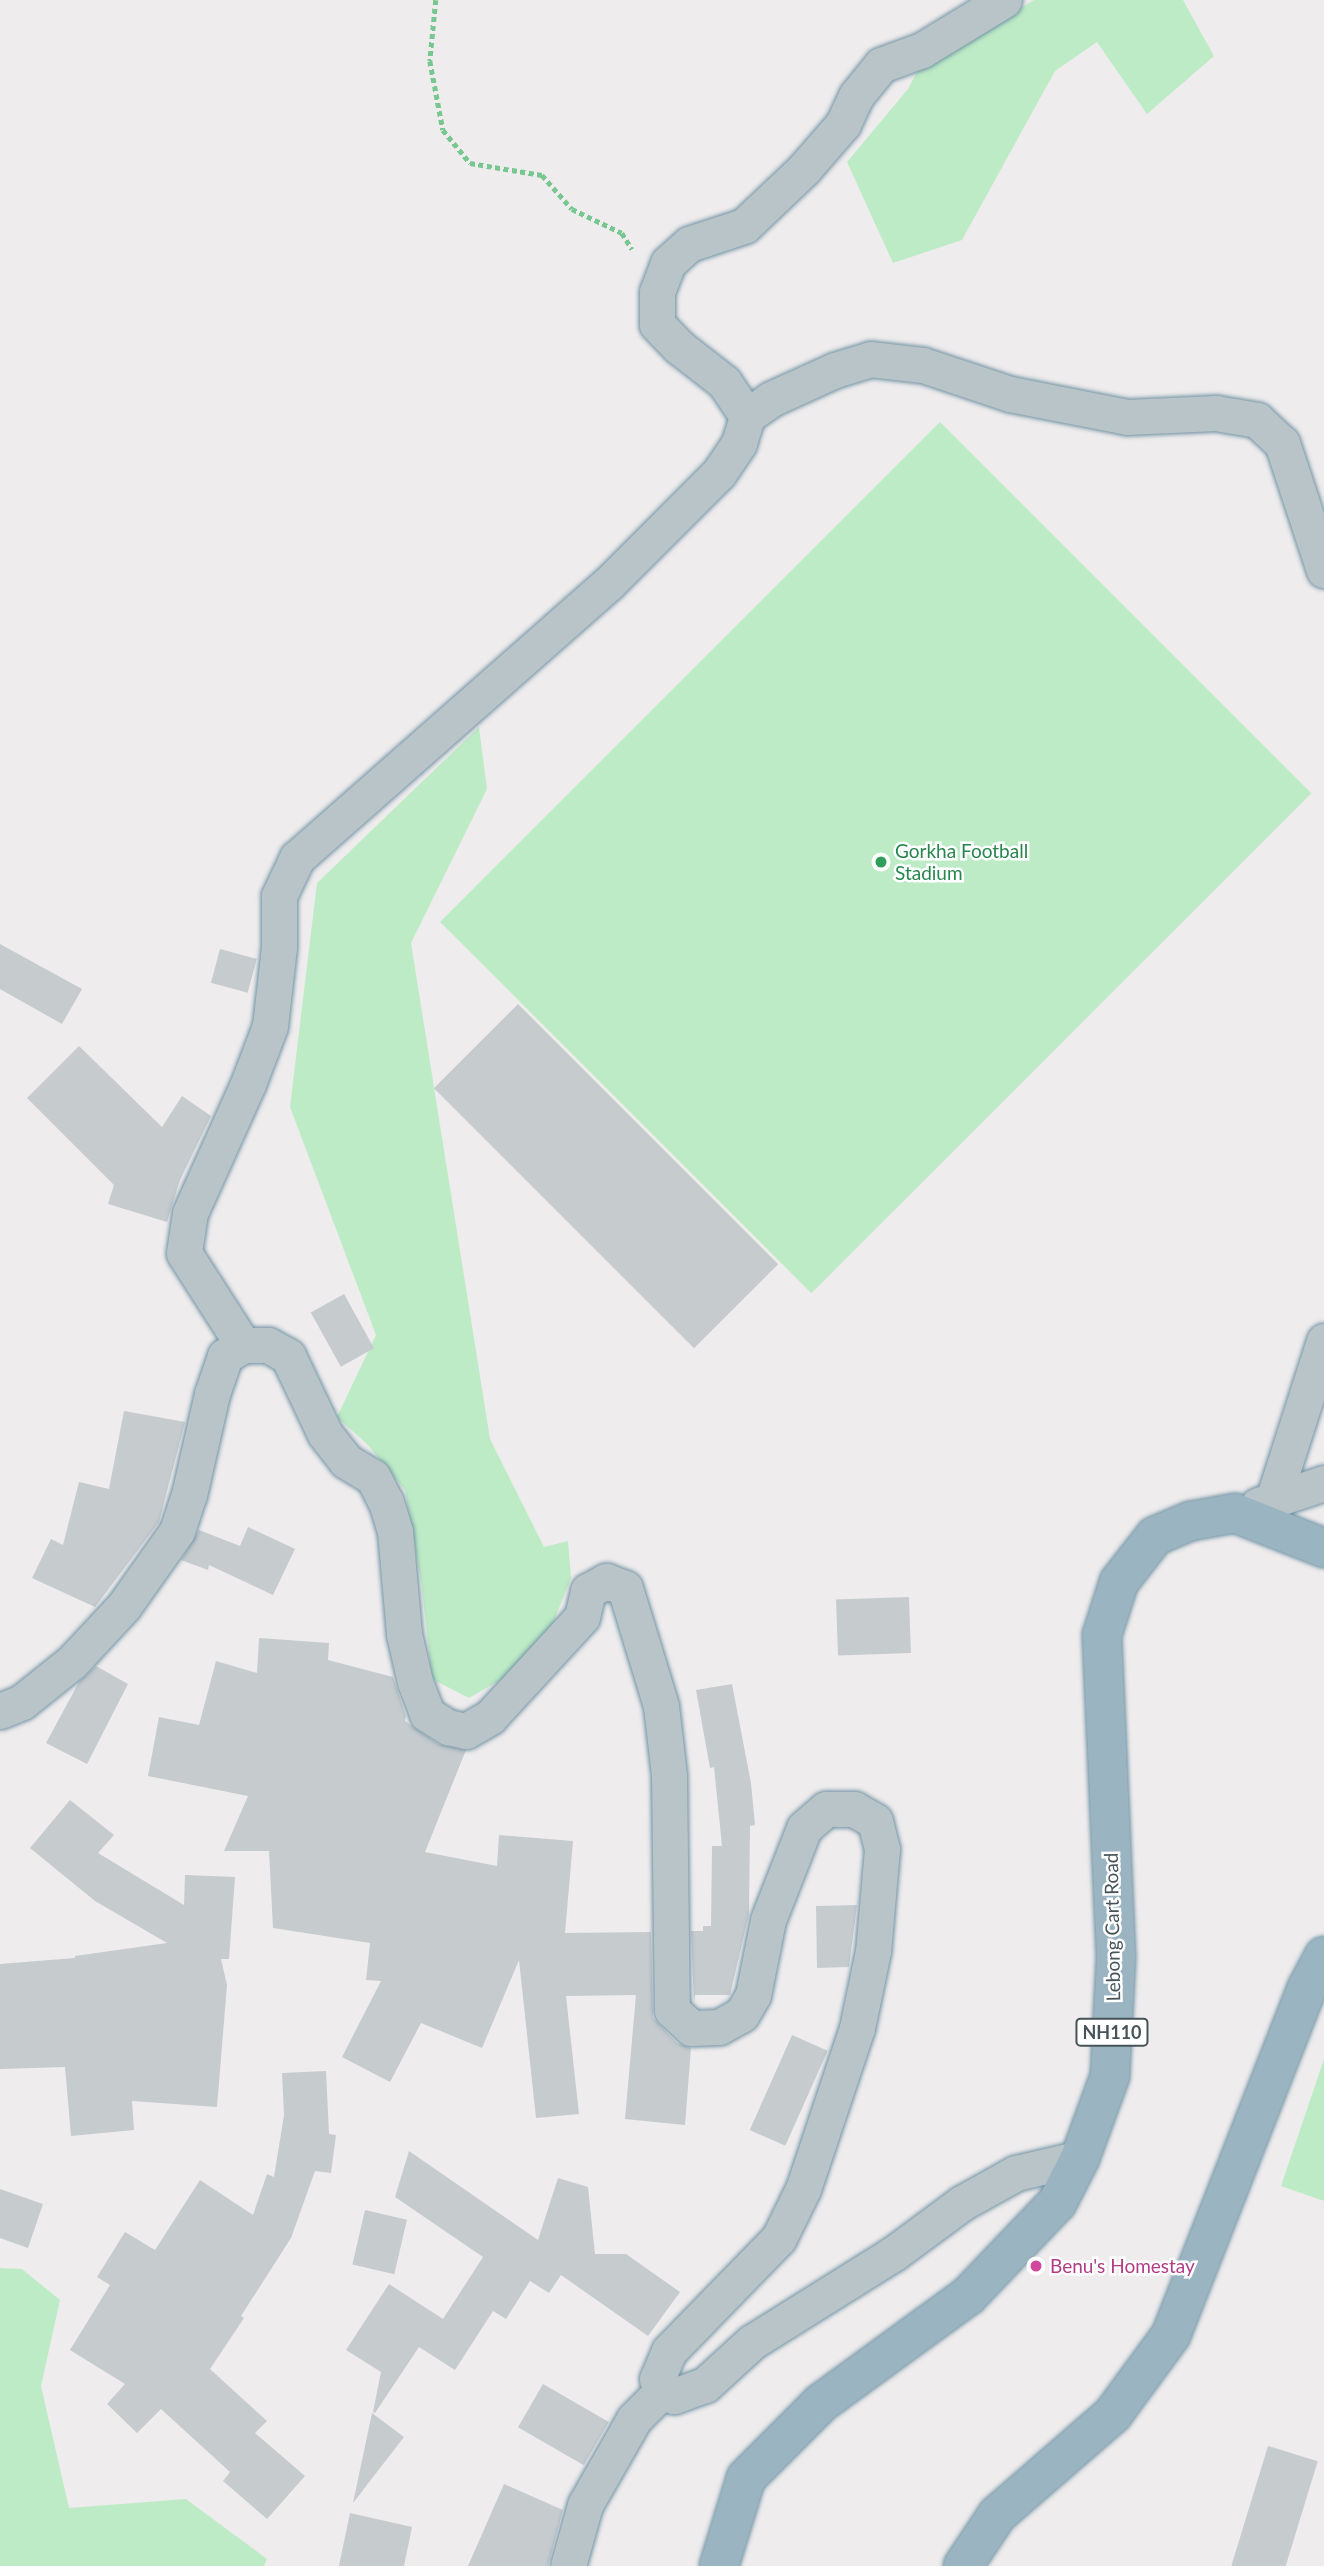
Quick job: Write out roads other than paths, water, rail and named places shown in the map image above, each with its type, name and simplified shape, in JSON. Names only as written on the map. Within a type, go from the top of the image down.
[{"type":"highway","points":[[1235,1513],[1324,1548]]},
{"type":"highway","name":"Lebong Cart Road","points":[[719,2566],[746,2478],[821,2403],[968,2296],[1057,2203],[1080,2158],[1110,2076],[1116,1957],[1102,1635],[1119,1582],[1155,1536],[1191,1521],[1235,1513]]},
{"type":"highway","points":[[963,2566],[997,2515],[1113,2414],[1171,2335],[1307,1988],[1324,1956]]},
{"type":"street","points":[[747,416],[724,382],[679,347],[657,324],[657,292],[668,263],[689,244],[744,226],[804,169],[844,124],[856,96],[881,65],[922,50],[1004,0]]},
{"type":"street","points":[[243,1345],[184,1253],[190,1213],[248,1084],[270,1026],[279,947],[279,896],[297,858],[537,649],[670,524],[719,473],[740,443],[747,416],[771,399],[835,370],[870,359],[923,365],[1010,394],[1127,417],[1216,413],[1257,420],[1282,443],[1324,570]]},
{"type":"street","points":[[1273,1500],[1324,1342]]},
{"type":"street","points":[[0,1711],[22,1702],[72,1662],[124,1606],[177,1531],[189,1495],[200,1437],[225,1356],[243,1345],[268,1345],[288,1356],[325,1434],[346,1461],[373,1477],[395,1531],[404,1634],[415,1682],[427,1714],[448,1727],[466,1731],[490,1717],[582,1617],[588,1591],[607,1581],[625,1588],[661,1706],[669,1775],[672,2010],[691,2028],[719,2026],[742,2014],[753,1995],[768,1920],[804,1828],[826,1808],[853,1809],[875,1821],[882,1849],[873,1951],[857,2028],[803,2189],[779,2238],[669,2351],[657,2379],[662,2391],[674,2396],[705,2385],[752,2342],[893,2254],[962,2203],[1016,2174],[1080,2158]]},
{"type":"street","points":[[1235,1513],[1324,1483]]},
{"type":"street","points":[[568,2566],[585,2505],[634,2419],[662,2391]]},
{"type":"place","name":"Gorkha Football Stadium","points":[[881,862]]},
{"type":"place","name":"Benu's Homestay","points":[[1036,2266]]}]
